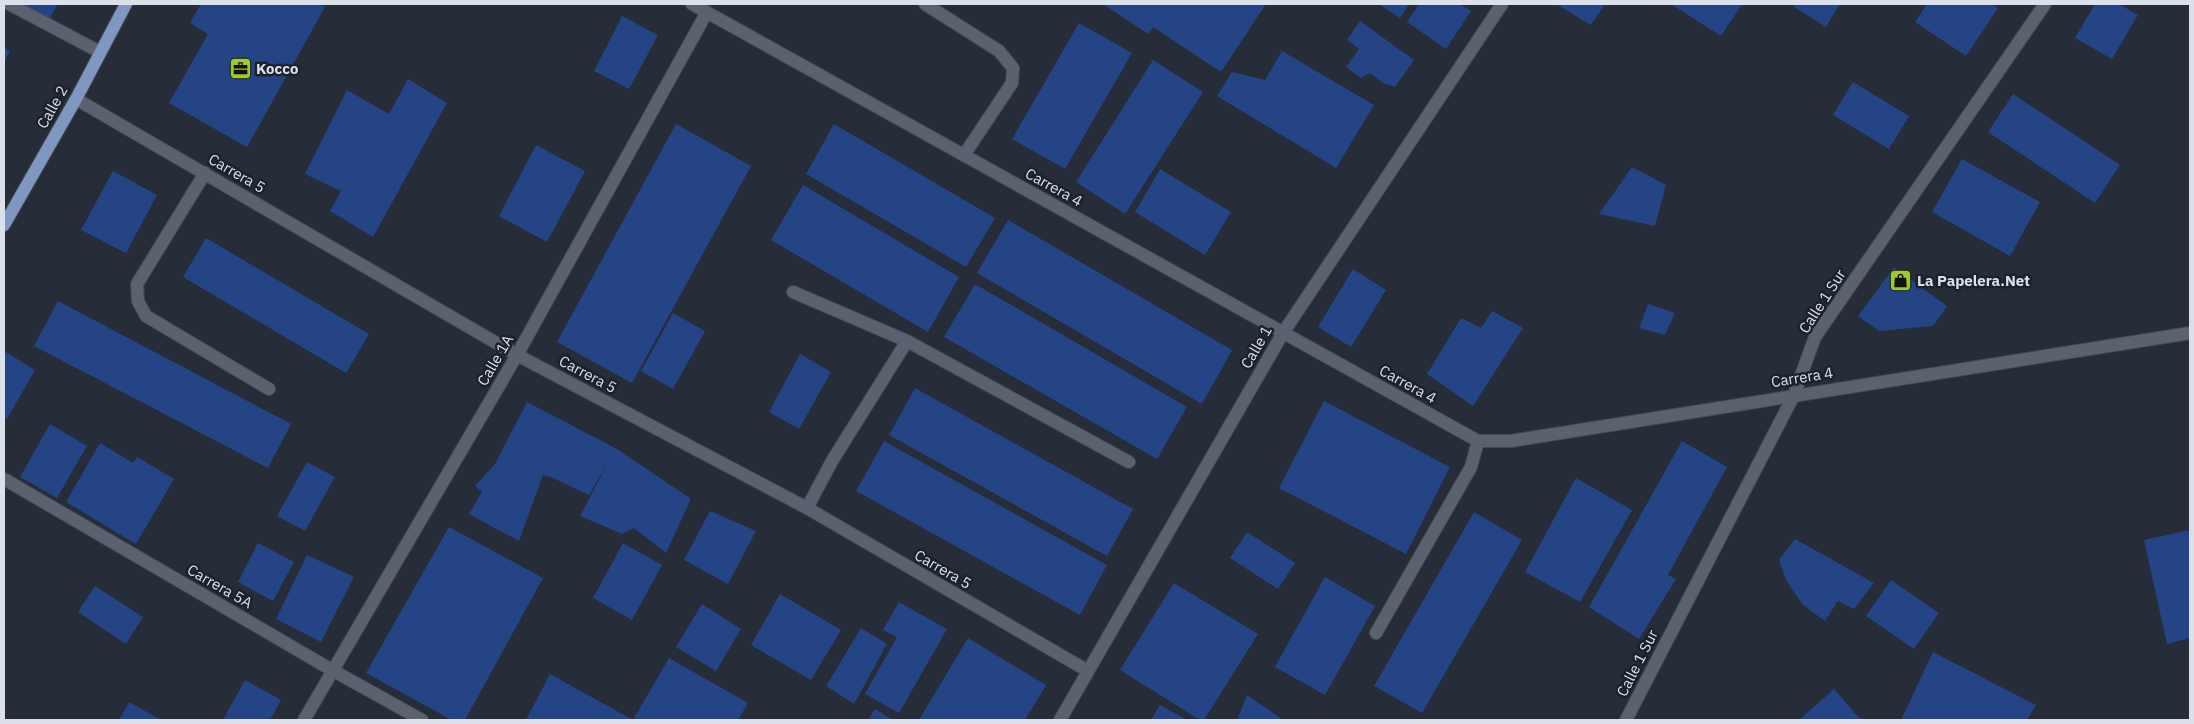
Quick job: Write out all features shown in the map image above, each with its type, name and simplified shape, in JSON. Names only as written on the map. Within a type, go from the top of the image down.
[{"type":"main road","name":"Calle 2","points":[[4,225],[76,99],[126,4]]},
{"type":"street","points":[[9,4],[100,52]]},
{"type":"street","name":"Carrera 4","points":[[692,4],[1478,441],[1511,441],[2190,333]]},
{"type":"street","points":[[925,4],[999,50],[1013,68],[1012,83],[964,155]]},
{"type":"street","name":"Calle 1","points":[[1060,720],[1283,333],[1502,4]]},
{"type":"street","name":"Calle 1 Sur","points":[[1629,719],[1794,395],[1815,337],[2044,4]]},
{"type":"street","name":"Calle 1A","points":[[304,720],[517,355],[707,12]]},
{"type":"street","name":"Carrera 5","points":[[76,99],[517,355],[807,508],[1088,671]]},
{"type":"street","points":[[205,173],[137,284],[138,301],[146,316],[269,389]]},
{"type":"street","points":[[793,292],[907,341],[1129,462]]},
{"type":"street","points":[[807,508],[832,460],[907,341]]},
{"type":"street","points":[[1376,633],[1471,468],[1478,441]]},
{"type":"street","name":"Carrera 5A","points":[[4,479],[332,670],[422,720]]},
{"type":"building","points":[[20,4],[58,4],[48,21]]},
{"type":"building","name":"Kocco","points":[[201,4],[320,4],[325,7],[247,147],[169,103],[208,34],[190,23]]},
{"type":"building","points":[[1103,4],[1266,4],[1221,72],[1153,27],[1148,34]]},
{"type":"building","points":[[1379,4],[1409,4],[1400,18]]},
{"type":"building","points":[[1419,4],[1460,4],[1471,11],[1446,49],[1407,22]]},
{"type":"building","points":[[1556,4],[1605,4],[1591,25]]},
{"type":"building","points":[[1671,4],[1742,4],[1721,36]]},
{"type":"building","points":[[1795,4],[1840,4],[1826,27],[1794,7]]},
{"type":"building","points":[[1927,4],[1992,4],[1998,8],[1966,56],[1915,22]]},
{"type":"building","points":[[2095,4],[2119,4],[2138,15],[2112,59],[2075,38]]},
{"type":"building","points":[[622,16],[658,35],[629,89],[594,71]]},
{"type":"building","points":[[1360,21],[1414,60],[1395,87],[1383,83],[1370,73],[1361,78],[1346,67],[1359,49],[1347,40]]},
{"type":"building","points":[[1079,23],[1132,53],[1065,169],[1012,139]]},
{"type":"building","points":[[4,48],[10,51],[4,63]]},
{"type":"building","points":[[1282,51],[1374,105],[1336,168],[1217,96],[1232,72],[1265,80]]},
{"type":"building","points":[[1153,60],[1203,92],[1125,214],[1076,182]]},
{"type":"building","points":[[408,79],[447,103],[373,237],[330,211],[341,191],[305,174],[347,90],[389,114]]},
{"type":"building","points":[[1853,82],[1909,116],[1889,149],[1833,115]]},
{"type":"building","points":[[2013,94],[2120,165],[2095,203],[1988,132]]},
{"type":"building","points":[[676,124],[751,166],[632,383],[557,342]]},
{"type":"building","points":[[834,124],[995,218],[966,267],[806,174]]},
{"type":"building","points":[[536,145],[585,171],[547,242],[499,216]]},
{"type":"building","points":[[1962,159],[2040,202],[2010,256],[1932,212]]},
{"type":"building","points":[[1632,167],[1666,185],[1655,226],[1599,214]]},
{"type":"building","points":[[1160,169],[1231,212],[1205,255],[1135,212]]},
{"type":"building","points":[[113,171],[157,195],[126,253],[81,230]]},
{"type":"building","points":[[803,185],[959,277],[928,332],[771,240]]},
{"type":"building","points":[[1008,220],[1232,350],[1202,404],[977,273]]},
{"type":"building","points":[[206,238],[369,334],[346,373],[183,277]]},
{"type":"building","points":[[1894,267],[1947,306],[1933,326],[1879,331],[1858,316]]},
{"type":"building","points":[[1353,269],[1386,290],[1351,347],[1318,327]]},
{"type":"building","points":[[975,284],[1187,407],[1157,459],[944,337]]},
{"type":"building","points":[[58,301],[291,424],[268,468],[34,346]]},
{"type":"building","points":[[1648,304],[1675,313],[1665,335],[1639,328]]},
{"type":"building","points":[[1492,311],[1523,328],[1473,406],[1427,374],[1461,318],[1481,328]]},
{"type":"building","points":[[673,313],[705,331],[673,389],[641,371]]},
{"type":"building","points":[[4,351],[35,370],[7,419],[4,417]]},
{"type":"building","points":[[800,354],[831,372],[799,429],[769,412]]},
{"type":"building","points":[[915,388],[1133,509],[1107,556],[889,435]]},
{"type":"building","points":[[1324,401],[1450,467],[1406,554],[1279,488]]},
{"type":"building","points":[[527,402],[617,449],[691,499],[666,553],[634,528],[622,534],[580,516],[608,463],[589,495],[543,475],[519,541],[469,514],[482,492],[475,486],[495,464]]},
{"type":"building","points":[[50,424],[87,446],[57,498],[20,477]]},
{"type":"building","points":[[884,441],[1107,565],[1080,615],[856,491]]},
{"type":"building","points":[[1682,441],[1727,467],[1668,575],[1676,579],[1639,639],[1589,607]]},
{"type":"building","points":[[100,443],[133,463],[137,457],[174,479],[136,544],[66,502]]},
{"type":"building","points":[[307,462],[335,477],[305,531],[277,516]]},
{"type":"building","points":[[1576,478],[1632,510],[1580,602],[1525,572]]},
{"type":"building","points":[[710,511],[756,531],[728,584],[684,560]]},
{"type":"building","points":[[1474,512],[1522,540],[1422,713],[1374,686]]},
{"type":"building","points":[[449,527],[543,578],[465,720],[452,720],[366,673]]},
{"type":"building","points":[[2190,530],[2190,638],[2167,644],[2144,540]]},
{"type":"building","points":[[1247,532],[1295,563],[1278,589],[1230,558]]},
{"type":"building","points":[[1795,539],[1874,583],[1854,609],[1838,601],[1825,621],[1803,605],[1787,582],[1779,560]]},
{"type":"building","points":[[258,543],[294,562],[273,601],[238,582]]},
{"type":"building","points":[[623,543],[662,565],[632,620],[593,598]]},
{"type":"building","points":[[307,555],[354,577],[321,642],[276,619]]},
{"type":"building","points":[[1325,577],[1375,606],[1325,695],[1275,667]]},
{"type":"building","points":[[1891,580],[1939,613],[1914,649],[1866,616]]},
{"type":"building","points":[[1174,583],[1258,634],[1204,720],[1200,720],[1120,670]]},
{"type":"building","points":[[95,586],[143,617],[126,644],[78,612]]},
{"type":"building","points":[[780,594],[841,630],[811,680],[751,645]]},
{"type":"building","points":[[899,602],[947,629],[899,713],[865,694],[897,637],[883,630]]},
{"type":"building","points":[[702,604],[741,629],[716,671],[676,647]]},
{"type":"building","points":[[861,628],[887,644],[854,704],[826,686]]},
{"type":"building","points":[[968,638],[1046,685],[1025,720],[919,720]]},
{"type":"building","points":[[1933,652],[2036,705],[2027,720],[1901,720]]},
{"type":"building","points":[[669,658],[748,703],[738,720],[633,720]]},
{"type":"building","points":[[550,674],[633,720],[526,720]]},
{"type":"building","points":[[245,680],[281,700],[270,720],[223,720]]},
{"type":"building","points":[[1834,689],[1861,720],[1799,720]]},
{"type":"building","points":[[1247,695],[1283,720],[1237,720]]},
{"type":"building","points":[[129,702],[161,720],[119,720]]},
{"type":"building","points":[[1160,705],[1187,720],[1151,720]]},
{"type":"building","points":[[875,709],[893,720],[868,720]]},
{"type":"place","name":"Kocco","points":[[240,68]]},
{"type":"place","name":"La Papelera.Net","points":[[1901,280]]}]
